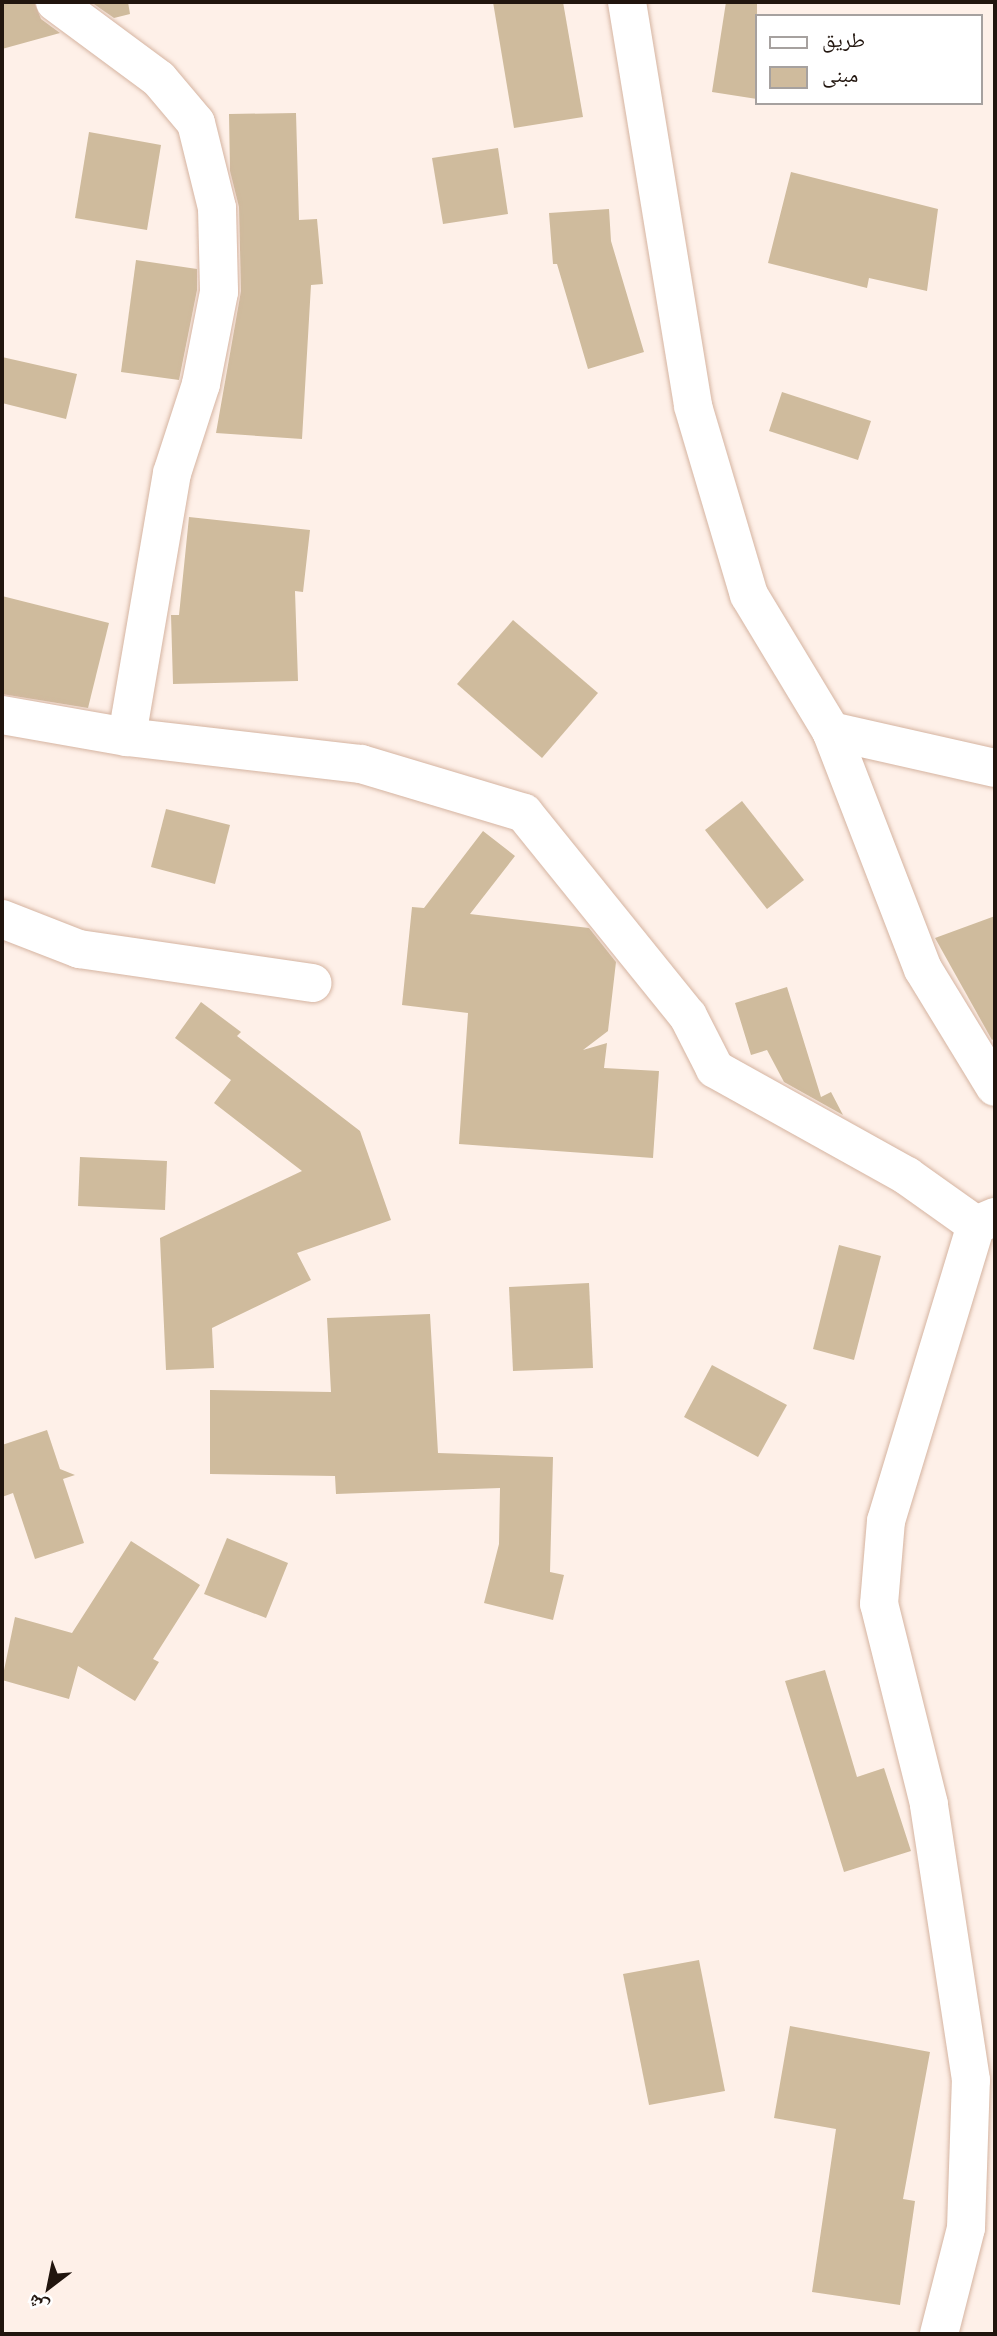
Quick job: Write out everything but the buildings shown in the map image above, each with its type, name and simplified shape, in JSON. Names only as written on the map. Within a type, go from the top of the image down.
[{"type":"street","points":[[55,2],[159,79],[196,123],[217,208],[219,292],[201,384],[172,473],[127,737]]},
{"type":"street","points":[[627,2],[693,406],[749,595],[831,731],[923,969],[995,1087]]},
{"type":"street","points":[[2,715],[127,737],[361,764],[524,813],[688,1016],[715,1069],[985,1221],[886,1521],[879,1604],[929,1804],[971,2080],[966,2228],[939,2334]]},
{"type":"street","points":[[831,731],[995,768]]},
{"type":"street","points":[[2,919],[79,949],[313,983]]}]
